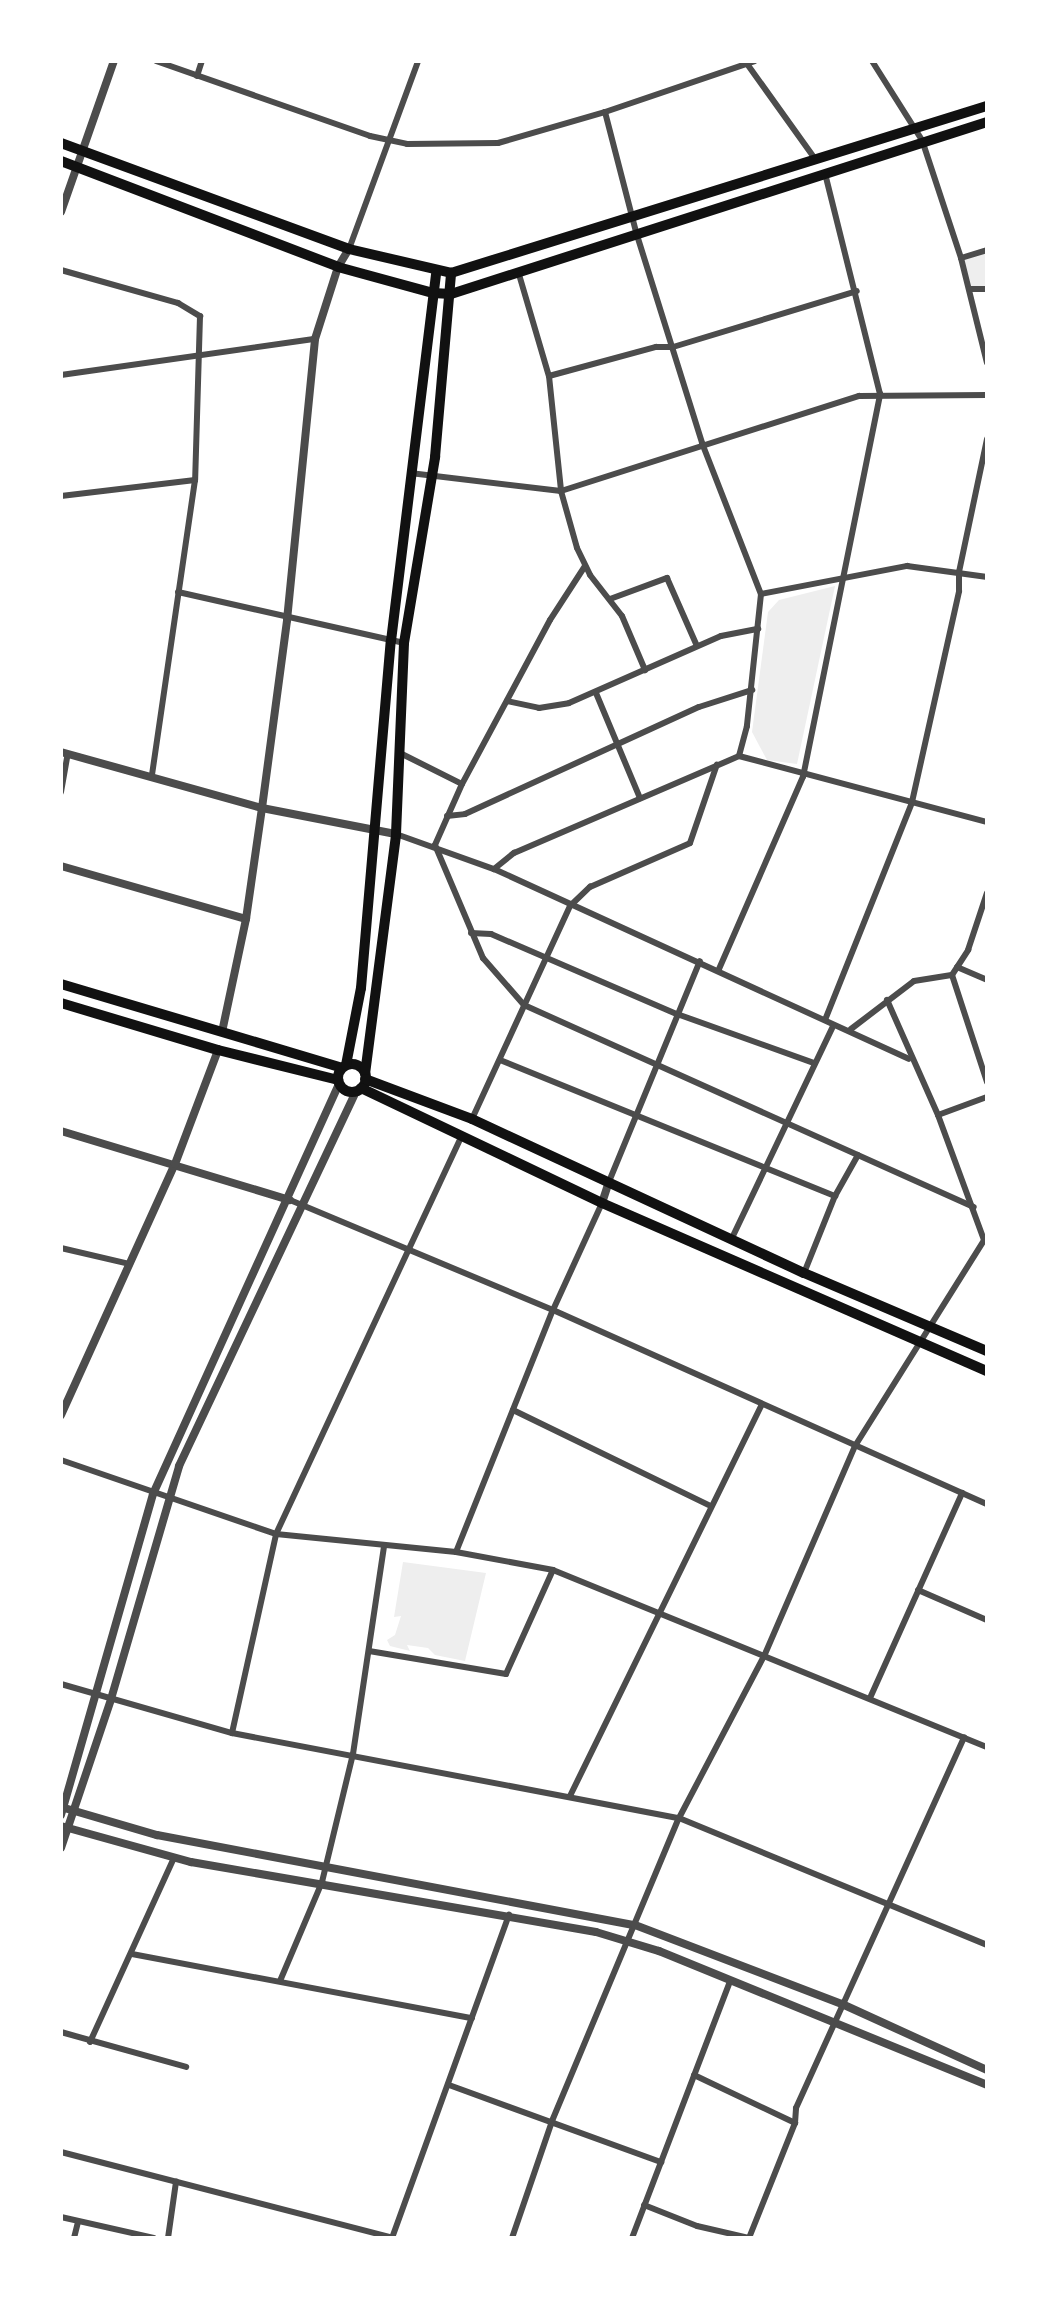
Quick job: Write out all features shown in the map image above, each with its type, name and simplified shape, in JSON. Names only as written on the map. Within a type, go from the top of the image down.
[{"type":"main road","points":[[61,143],[349,249],[436,273],[451,273],[987,106]]},
{"type":"main road","points":[[61,160],[338,267],[433,293],[451,294],[922,140],[987,122]]},
{"type":"main road","points":[[338,1082],[344,1067],[361,988],[391,640],[436,273]]},
{"type":"main road","points":[[61,1003],[218,1050],[338,1082],[348,1092],[362,1083],[397,834],[404,643],[432,475],[451,273]]},
{"type":"main road","points":[[61,984],[344,1067],[357,1066],[362,1083],[461,1138],[916,1343],[987,1371]]},
{"type":"main road","points":[[362,1083],[472,1119],[804,1273],[987,1351]]},
{"type":"street","points":[[61,212],[80,151],[114,61]]},
{"type":"street","points":[[156,61],[387,141],[482,145],[605,112],[749,63],[816,160]]},
{"type":"street","points":[[197,76],[202,61]]},
{"type":"street","points":[[222,1032],[246,919],[262,808],[287,620],[315,339],[338,267],[349,249],[418,61]]},
{"type":"street","points":[[872,61],[922,140],[961,258],[987,363]]},
{"type":"street","points":[[605,112],[636,232],[702,443],[761,594],[752,690],[739,756]]},
{"type":"street","points":[[719,970],[803,776],[845,579],[880,394],[857,291],[824,172]]},
{"type":"street","points":[[961,258],[987,250]]},
{"type":"street","points":[[61,270],[195,309],[200,316],[202,358],[195,480],[152,776]]},
{"type":"street","points":[[518,271],[550,376],[561,491],[585,566],[610,599],[645,670]]},
{"type":"street","points":[[970,289],[987,289]]},
{"type":"street","points":[[550,376],[656,347],[673,346],[857,291]]},
{"type":"street","points":[[61,375],[202,358],[315,339]]},
{"type":"street","points":[[410,473],[561,491],[601,481],[702,443],[859,396],[987,395]]},
{"type":"street","points":[[825,1020],[912,802],[959,591],[959,572],[987,439]]},
{"type":"street","points":[[61,496],[195,480]]},
{"type":"street","points":[[585,566],[462,784],[435,845],[471,933],[491,970],[524,1005],[786,1126],[974,1207]]},
{"type":"street","points":[[761,594],[908,566],[987,577]]},
{"type":"street","points":[[610,599],[667,578],[698,646]]},
{"type":"street","points":[[178,592],[287,620],[404,643]]},
{"type":"street","points":[[507,701],[553,707],[596,693],[732,632],[758,629]]},
{"type":"street","points":[[447,817],[465,814],[724,696],[752,690]]},
{"type":"street","points":[[596,693],[640,798]]},
{"type":"street","points":[[61,792],[64,753],[262,808],[374,828],[435,845],[700,961],[833,1026],[850,1029],[909,1059]]},
{"type":"street","points":[[400,753],[462,784]]},
{"type":"street","points":[[494,869],[514,853],[739,756],[803,776],[987,822]]},
{"type":"street","points":[[472,1119],[570,906],[590,887],[690,843],[717,764]]},
{"type":"street","points":[[61,866],[246,919]]},
{"type":"street","points":[[850,1029],[914,981],[952,975],[968,950],[987,893]]},
{"type":"street","points":[[471,933],[491,934],[677,1014],[814,1063]]},
{"type":"street","points":[[456,1552],[553,1310],[602,1203],[632,1117],[700,961]]},
{"type":"street","points":[[957,967],[987,980]]},
{"type":"street","points":[[952,975],[987,1082]]},
{"type":"street","points":[[512,2238],[552,2121],[679,1818],[765,1654],[855,1446],[916,1343],[931,1328],[986,1239],[937,1115],[909,1059],[887,1000]]},
{"type":"street","points":[[732,1238],[833,1026]]},
{"type":"street","points":[[61,1415],[175,1164],[218,1050]]},
{"type":"street","points":[[500,1060],[632,1117],[766,1166],[835,1196]]},
{"type":"street","points":[[338,1082],[290,1200],[153,1494],[62,1810],[156,1836],[326,1865],[635,1925],[842,2004],[987,2070]]},
{"type":"street","points":[[61,1848],[111,1699],[168,1497],[362,1083]]},
{"type":"street","points":[[937,1115],[987,1097]]},
{"type":"street","points":[[61,1131],[304,1205],[553,1310],[987,1504]]},
{"type":"street","points":[[232,1733],[276,1534],[461,1138]]},
{"type":"street","points":[[804,1273],[835,1196],[858,1155]]},
{"type":"street","points":[[61,1248],[130,1264]]},
{"type":"street","points":[[570,1796],[762,1404]]},
{"type":"street","points":[[513,1410],[711,1506]]},
{"type":"street","points":[[61,1460],[153,1494],[276,1534],[456,1552],[553,1570],[765,1654],[987,1747]]},
{"type":"street","points":[[870,1698],[962,1493]]},
{"type":"street","points":[[279,1981],[322,1882],[353,1754],[384,1546]]},
{"type":"street","points":[[369,1651],[506,1674],[553,1570]]},
{"type":"street","points":[[918,1590],[987,1620]]},
{"type":"street","points":[[61,1684],[232,1733],[679,1818],[987,1945]]},
{"type":"street","points":[[644,2205],[697,2226],[749,2238],[795,2123],[796,2108],[964,1737]]},
{"type":"street","points":[[66,1828],[174,1858],[509,1914],[628,1942],[730,1980],[987,2085]]},
{"type":"street","points":[[90,2042],[174,1858]]},
{"type":"street","points":[[61,2152],[393,2238],[509,1914]]},
{"type":"street","points":[[132,1954],[472,2018]]},
{"type":"street","points":[[632,2238],[730,1980]]},
{"type":"street","points":[[61,2032],[186,2067]]},
{"type":"street","points":[[694,2075],[795,2123]]},
{"type":"street","points":[[449,2085],[661,2162]]},
{"type":"street","points":[[167,2238],[176,2182]]},
{"type":"street","points":[[61,2217],[154,2238]]},
{"type":"street","points":[[74,2238],[78,2221]]},
{"type":"shaded area","points":[[987,250],[987,289],[970,289],[961,258]]},
{"type":"shaded area","points":[[835,586],[797,764],[767,760],[752,732],[768,612],[779,600]]},
{"type":"shaded area","points":[[403,1562],[486,1573],[465,1661],[435,1655],[428,1648],[407,1645],[410,1651],[390,1646],[387,1640],[395,1635],[401,1616],[394,1617]]}]
